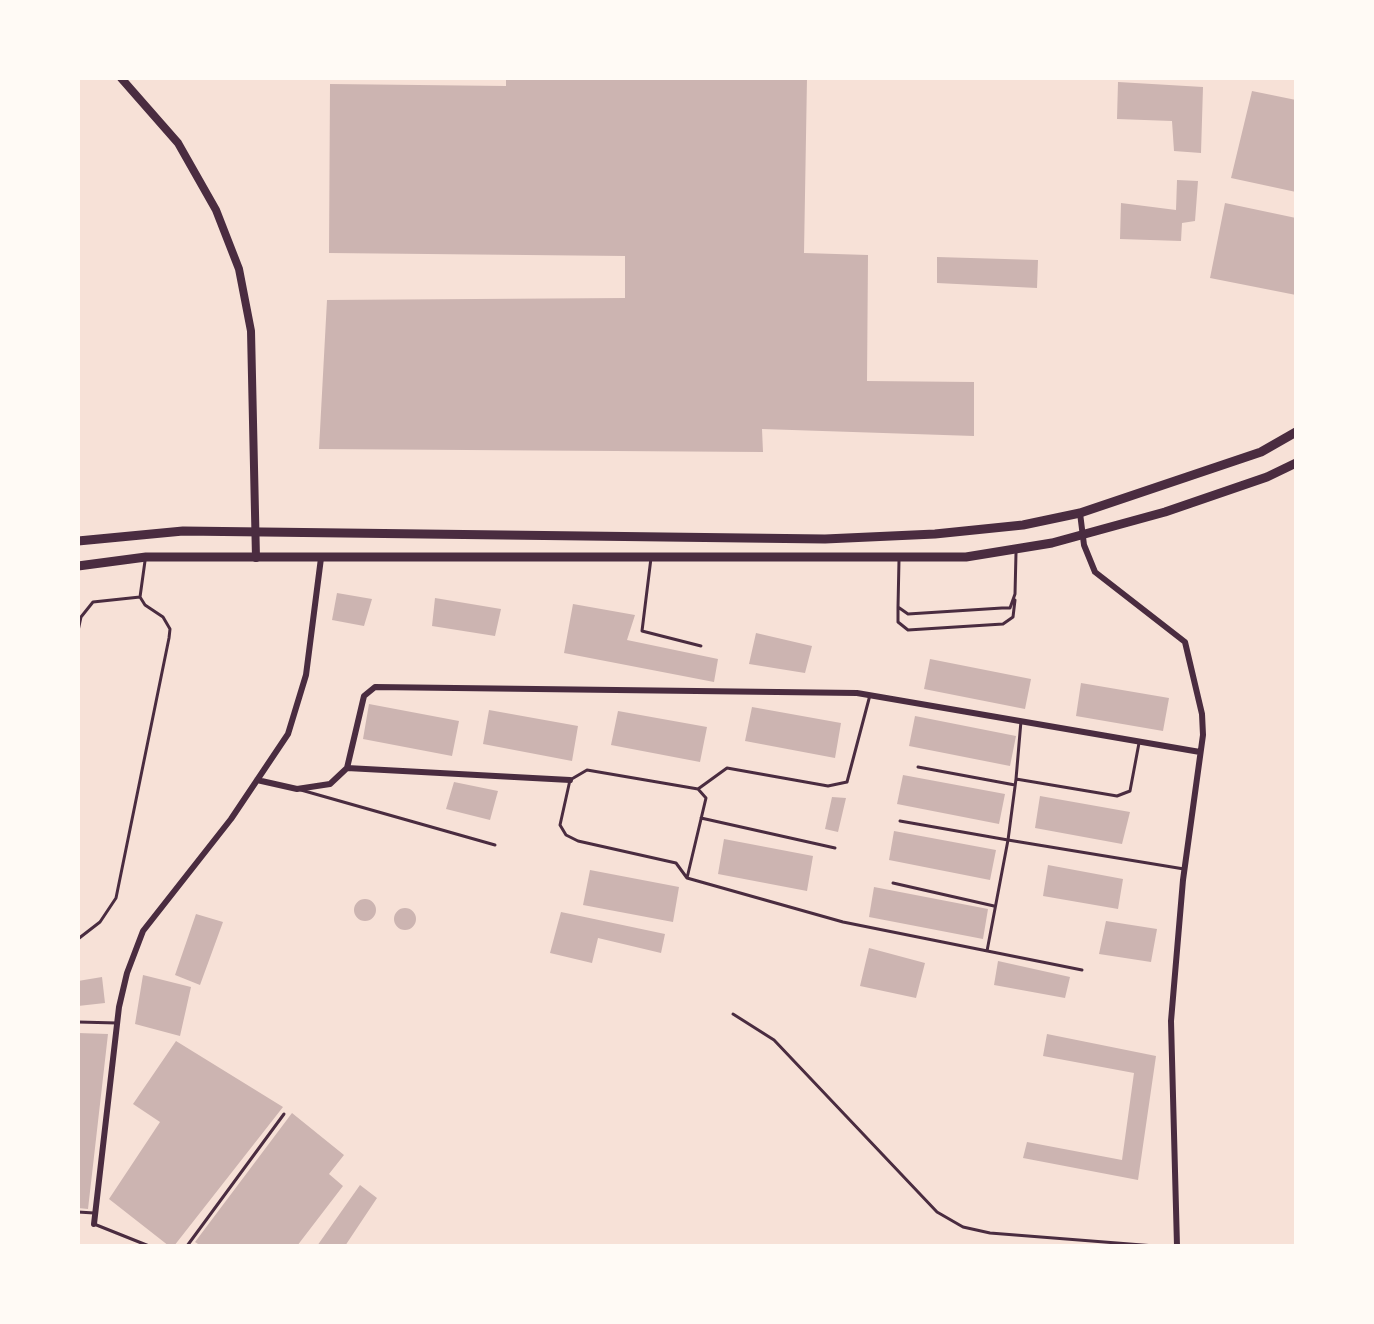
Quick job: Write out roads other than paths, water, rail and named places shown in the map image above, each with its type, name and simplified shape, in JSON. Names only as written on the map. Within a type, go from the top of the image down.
[{"type":"main road","points":[[78,541],[183,531],[825,539],[935,534],[1023,525],[1080,513],[1261,452],[1296,432]]},
{"type":"main road","points":[[78,566],[146,557],[899,560],[1016,551],[1082,535],[1253,482],[1296,463]]},
{"type":"street","points":[[121,78],[178,143],[216,210],[239,269],[251,331],[256,558]]},
{"type":"street","points":[[1080,513],[1082,535],[1095,572],[1185,642],[1202,714],[1171,1021],[1177,1246]]},
{"type":"street","points":[[94,1224],[117,1023],[127,973],[143,931],[231,819],[288,734],[306,675],[321,558]]},
{"type":"street","points":[[257,780],[297,789],[330,784],[347,768],[364,696],[375,687],[870,695],[1200,752]]},
{"type":"street","points":[[347,768],[570,780]]},
{"type":"lane","points":[[899,560],[898,622],[908,630],[1003,624],[1013,617],[1016,551]]},
{"type":"lane","points":[[78,939],[100,922],[116,898],[169,638],[170,629],[163,617],[145,605],[140,597],[146,557]]},
{"type":"lane","points":[[651,558],[642,631],[701,646]]},
{"type":"lane","points":[[898,607],[908,614],[1010,608],[1015,594]]},
{"type":"lane","points":[[78,631],[81,617],[93,602],[140,597]]},
{"type":"lane","points":[[698,789],[727,768],[828,786],[847,782],[870,695]]},
{"type":"lane","points":[[987,951],[1008,840],[1021,721]]},
{"type":"lane","points":[[1016,779],[1117,796],[1130,791],[1140,741]]},
{"type":"lane","points":[[918,767],[1015,785]]},
{"type":"lane","points":[[687,878],[706,798],[698,789],[587,770],[570,780],[560,825],[566,835],[676,863],[687,878],[843,922],[1082,970]]},
{"type":"lane","points":[[297,789],[495,845]]},
{"type":"lane","points":[[701,818],[835,848]]},
{"type":"lane","points":[[900,821],[1184,869]]},
{"type":"lane","points":[[893,883],[995,907]]},
{"type":"lane","points":[[733,1014],[774,1040],[937,1212],[963,1227],[990,1233],[1155,1246]]},
{"type":"lane","points":[[78,1022],[117,1023]]},
{"type":"lane","points":[[187,1246],[284,1114]]},
{"type":"lane","points":[[78,1212],[95,1213]]},
{"type":"lane","points":[[94,1224],[149,1246]]}]
